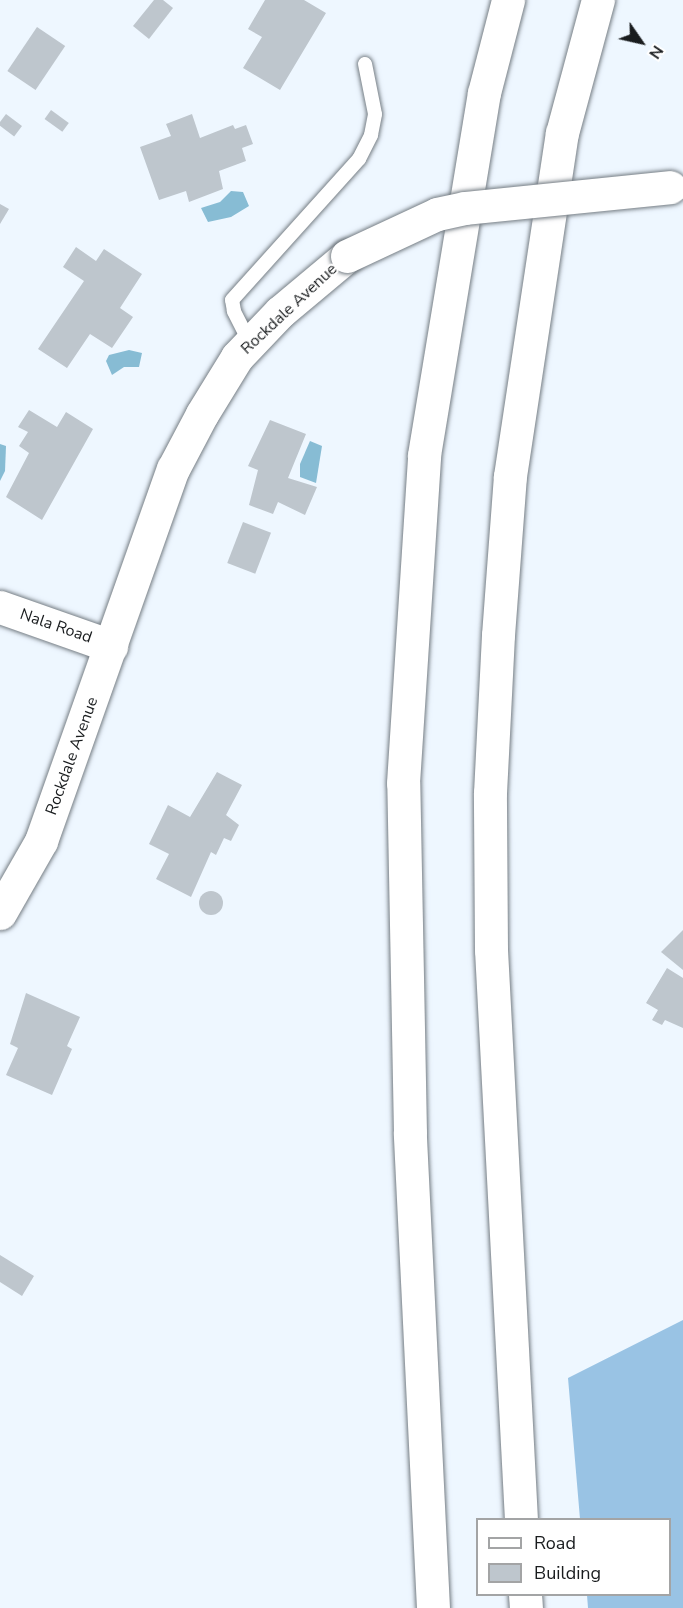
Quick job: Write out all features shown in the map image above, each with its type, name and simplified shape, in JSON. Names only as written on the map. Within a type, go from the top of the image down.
[{"type":"main road","points":[[433,1608],[410,1133],[403,783],[424,455],[484,93],[508,0]]},
{"type":"main road","points":[[520,1518],[491,961],[490,793],[497,646],[510,477],[562,133],[597,0]]},
{"type":"main road","name":"Rockdale Avenue","points":[[0,913],[41,841],[172,469],[221,380],[250,344],[347,256],[437,214],[465,208],[676,187]]},
{"type":"main road","name":"Nala Road","points":[[0,607],[111,646]]},
{"type":"lane","points":[[250,344],[232,300],[358,159],[371,135],[375,114],[365,64]]},
{"type":"shaded area","points":[[231,191],[243,192],[249,206],[231,217],[208,222],[201,208],[220,202]]},
{"type":"shaded area","points":[[129,350],[142,353],[139,367],[124,367],[112,375],[106,361],[109,355]]},
{"type":"shaded area","points":[[310,441],[322,446],[316,483],[300,477],[300,464]]},
{"type":"shaded area","points":[[0,444],[6,446],[5,471],[0,481]]},
{"type":"shaded area","points":[[683,1320],[683,1608],[588,1608],[587,1596],[671,1596],[671,1518],[580,1518],[568,1378]]},
{"type":"building","points":[[154,0],[163,0],[173,8],[149,39],[133,26]]},
{"type":"building","points":[[265,0],[304,0],[326,13],[280,90],[243,68],[262,37],[248,29]]},
{"type":"building","points":[[37,27],[65,46],[36,90],[7,71]]},
{"type":"building","points":[[51,110],[69,123],[62,132],[45,119]]},
{"type":"building","points":[[6,114],[22,126],[14,136],[0,126]]},
{"type":"building","points":[[192,114],[200,138],[233,125],[235,129],[246,125],[253,144],[242,148],[246,161],[219,171],[223,189],[189,202],[186,191],[159,200],[140,147],[171,136],[166,124]]},
{"type":"building","points":[[0,204],[9,209],[0,224]]},
{"type":"building","points":[[76,247],[96,261],[104,249],[142,274],[120,308],[133,317],[112,348],[90,334],[67,368],[38,349],[84,281],[63,267]]},
{"type":"building","points":[[29,410],[57,427],[66,412],[93,429],[42,520],[6,497],[29,453],[19,446],[28,432],[18,427]]},
{"type":"building","points":[[270,420],[306,434],[288,478],[317,487],[305,515],[278,502],[273,514],[249,505],[258,470],[248,466]]},
{"type":"building","points":[[243,522],[271,533],[255,574],[227,563]]},
{"type":"building","points":[[217,772],[242,785],[226,815],[239,825],[231,841],[224,838],[216,855],[211,852],[191,897],[156,879],[169,854],[149,844],[168,805],[190,817]]},
{"type":"building","points":[[211,891],[219,895],[223,903],[219,911],[211,915],[203,911],[199,903],[203,895]]},
{"type":"building","points":[[683,930],[683,970],[661,952]]},
{"type":"building","points":[[667,968],[683,978],[683,1028],[665,1020],[662,1025],[652,1020],[658,1010],[646,1003]]},
{"type":"building","points":[[26,993],[80,1017],[67,1046],[72,1049],[52,1095],[6,1075],[18,1048],[10,1044]]},
{"type":"building","points":[[0,1255],[34,1276],[22,1296],[0,1282]]}]
